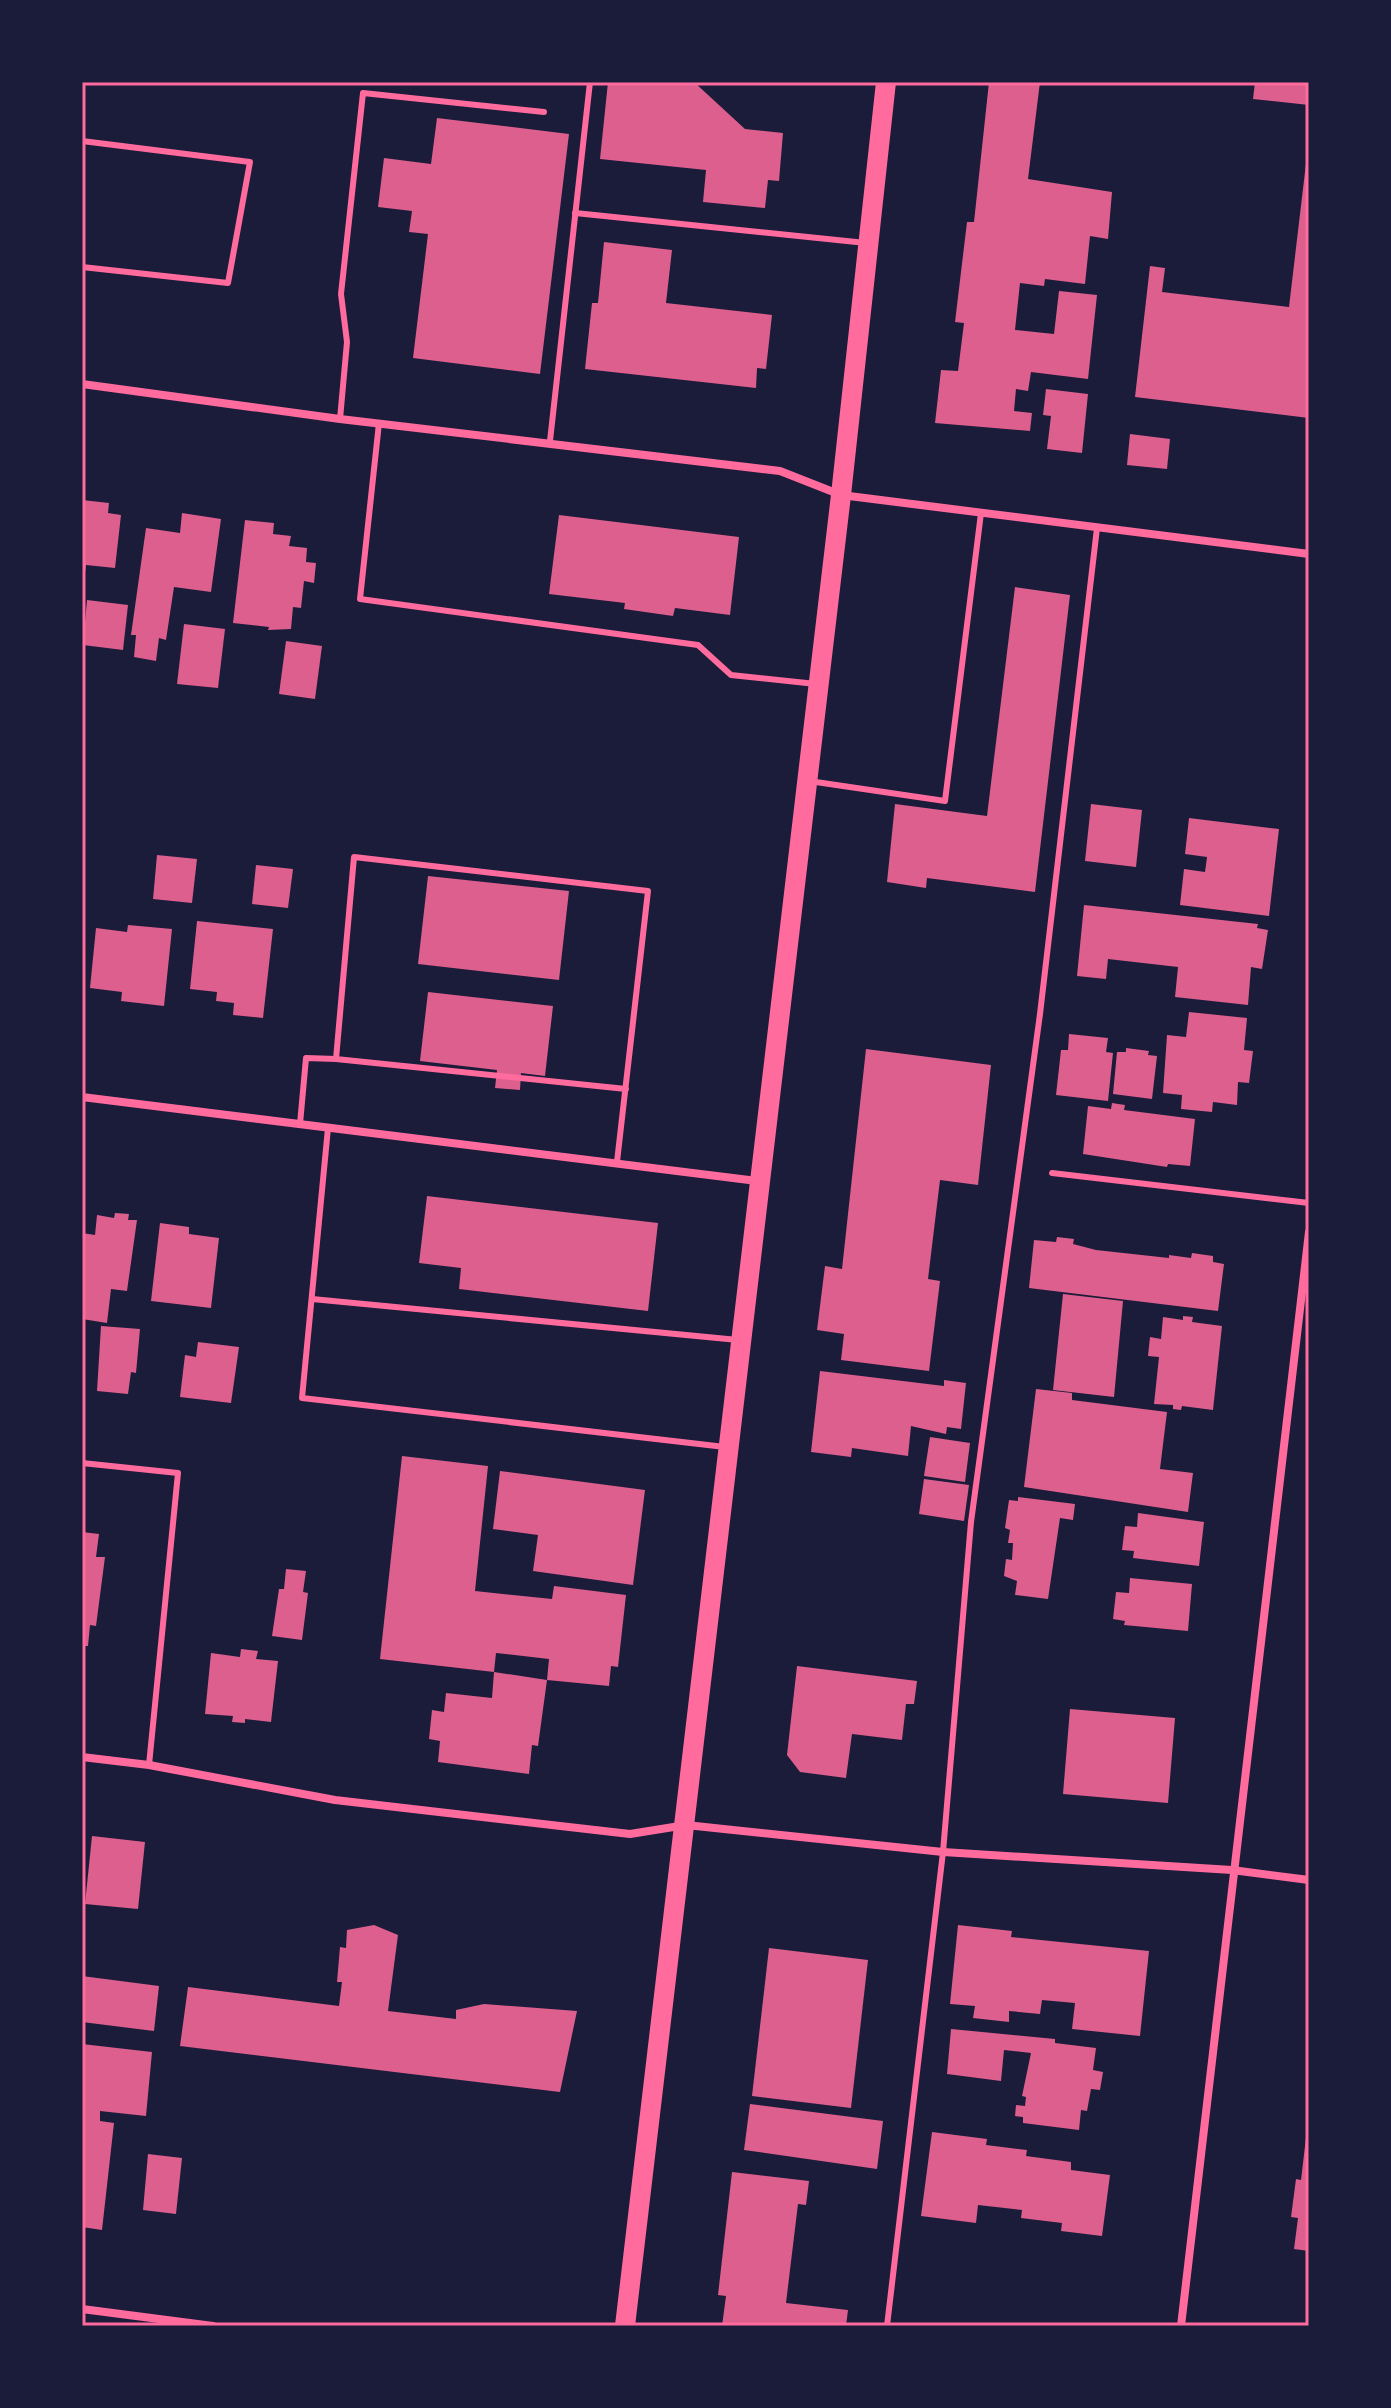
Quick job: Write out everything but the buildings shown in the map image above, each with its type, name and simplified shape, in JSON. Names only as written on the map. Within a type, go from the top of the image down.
[{"type":"main road","points":[[625,2326],[841,495],[886,82]]},
{"type":"street","points":[[82,384],[340,419],[550,441],[780,471],[841,495],[1309,554]]},
{"type":"street","points":[[82,1097],[758,1181]]},
{"type":"street","points":[[1181,2326],[1309,1232]]},
{"type":"street","points":[[82,1757],[149,1765],[335,1800],[630,1834],[686,1825],[943,1852],[1232,1870],[1309,1880]]},
{"type":"street","points":[[82,2309],[156,2322],[213,2326]]},
{"type":"lane","points":[[550,441],[590,82]]},
{"type":"lane","points":[[340,419],[347,342],[341,294],[363,93],[544,112]]},
{"type":"lane","points":[[82,141],[250,162],[228,283],[82,267]]},
{"type":"lane","points":[[575,213],[867,243]]},
{"type":"lane","points":[[379,423],[360,599],[698,645],[731,675],[817,684]]},
{"type":"lane","points":[[806,780],[945,801],[981,513]]},
{"type":"lane","points":[[887,2326],[943,1852],[971,1522],[1040,1014],[1097,528]]},
{"type":"lane","points":[[336,1059],[354,857],[648,891],[617,1162]]},
{"type":"lane","points":[[300,1124],[306,1058],[626,1089]]},
{"type":"lane","points":[[328,1128],[302,1398],[728,1447]]},
{"type":"lane","points":[[1052,1173],[1309,1203]]},
{"type":"lane","points":[[312,1299],[741,1340]]},
{"type":"lane","points":[[82,1463],[178,1473],[149,1765]]}]
